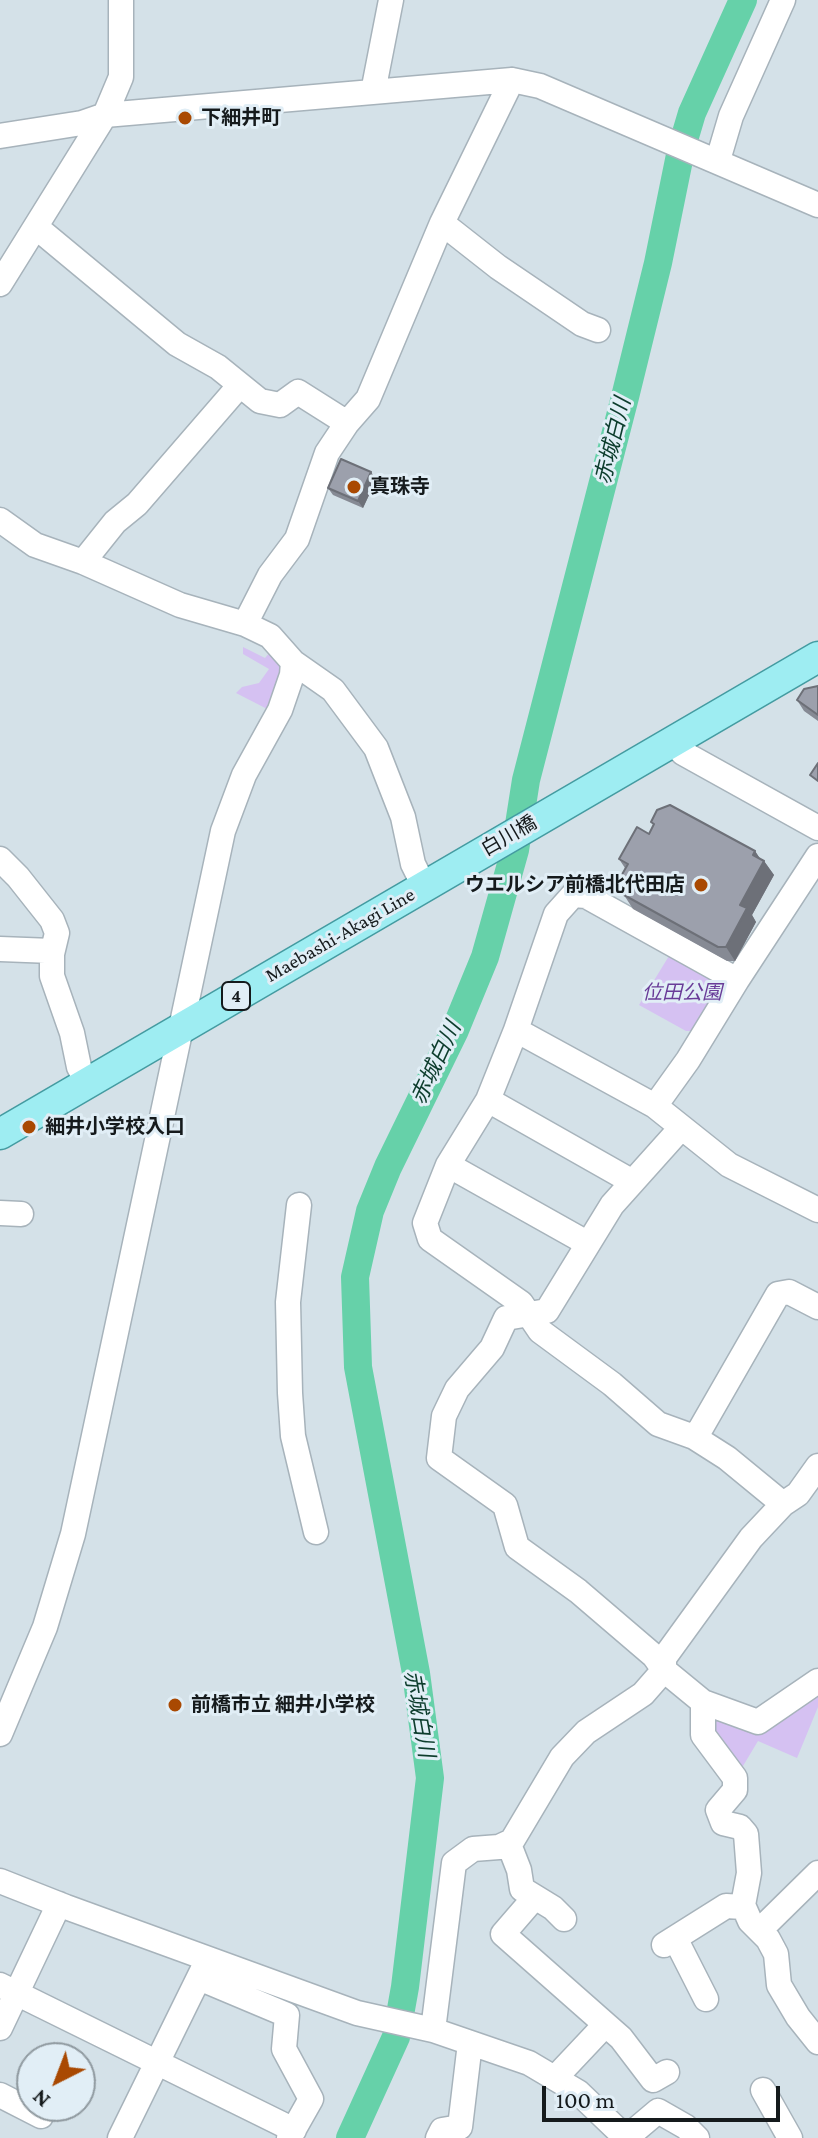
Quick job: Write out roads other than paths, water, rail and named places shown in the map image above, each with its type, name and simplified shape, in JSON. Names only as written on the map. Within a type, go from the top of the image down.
[{"type":"main road","name":"4","points":[[672,742],[818,657]]},
{"type":"main road","name":"白川橋","points":[[472,858],[672,742]]},
{"type":"main road","name":"Maebashi-Akagi Line","points":[[0,1134],[472,858]]},
{"type":"street","points":[[0,284],[105,115],[121,77],[121,0]]},
{"type":"street","points":[[373,92],[391,0]]},
{"type":"street","points":[[715,159],[783,0]]},
{"type":"street","points":[[0,136],[82,123],[105,115],[512,80],[540,86],[646,129],[818,205]]},
{"type":"street","points":[[245,624],[270,575],[297,539],[327,453],[368,399],[442,223],[512,80]]},
{"type":"street","points":[[442,223],[498,267],[582,324],[598,330]]},
{"type":"street","points":[[36,227],[177,344],[218,367],[260,401],[280,405],[298,392],[347,423]]},
{"type":"street","points":[[83,562],[115,522],[137,504],[240,385]]},
{"type":"street","points":[[0,520],[35,545],[83,562],[180,605],[245,624],[270,636],[293,662],[333,690],[376,748],[403,817],[413,864],[424,886]]},
{"type":"street","points":[[0,1734],[45,1627],[73,1534],[223,831],[244,775],[280,710],[292,675],[293,662]]},
{"type":"street","points":[[672,742],[683,753],[816,827]]},
{"type":"street","points":[[655,1106],[688,1060],[818,856]]},
{"type":"street","points":[[0,859],[52,920],[57,933],[52,951],[52,976],[72,1033],[79,1067],[87,1083]]},
{"type":"street","points":[[737,980],[586,896],[573,895],[556,914],[488,1100],[448,1165],[425,1223],[430,1239],[521,1303],[540,1331],[612,1384],[658,1424],[694,1437],[727,1458],[783,1504]]},
{"type":"street","points":[[0,949],[52,951]]},
{"type":"street","points":[[516,1030],[655,1106],[738,1170],[818,1210]]},
{"type":"street","points":[[488,1100],[631,1181]]},
{"type":"street","points":[[681,1128],[631,1181],[600,1221],[547,1311],[506,1318],[492,1348],[457,1389],[444,1416],[439,1458],[505,1505],[517,1547],[578,1591],[703,1702],[758,1722],[818,1681]]},
{"type":"street","points":[[448,1165],[578,1238],[586,1246]]},
{"type":"street","points":[[299,1205],[288,1302],[290,1393],[293,1436],[316,1532]]},
{"type":"street","points":[[694,1437],[778,1294],[789,1292],[818,1307]]},
{"type":"street","points":[[430,2030],[454,1863],[473,1849],[505,1845],[512,1841],[562,1757],[586,1732],[643,1694],[664,1670],[664,1658],[751,1538],[783,1504],[798,1494],[818,1466]]},
{"type":"street","points":[[703,1702],[703,1735],[735,1778],[735,1790],[718,1810],[723,1823],[740,1827],[746,1834],[749,1873],[743,1907],[776,1954],[779,1985],[798,2017],[816,2033]]},
{"type":"street","points":[[505,1845],[512,1852],[519,1870],[522,1889],[553,1908],[564,1919]]},
{"type":"street","points":[[760,1930],[818,1873]]},
{"type":"street","points":[[0,1881],[203,1969],[287,2015],[284,2049],[311,2099],[291,2134],[8,1989]]},
{"type":"street","points":[[535,1897],[503,1934],[621,2038],[653,2080],[667,2072]]},
{"type":"street","points":[[0,2028],[8,1989],[59,1904]]},
{"type":"street","points":[[706,1999],[670,1941],[726,1906],[743,1907]]},
{"type":"street","points":[[203,1969],[357,2013],[430,2030],[529,2063],[578,2092],[626,2138],[658,2111],[686,2127],[697,2138]]},
{"type":"street","points":[[120,2138],[203,1969]]},
{"type":"street","points":[[555,2078],[604,2026]]},
{"type":"street","points":[[438,2138],[442,2130],[460,2127],[470,2043]]},
{"type":"street","points":[[763,2090],[790,2138]]},
{"type":"waterway","name":"赤城白川","points":[[350,2138],[396,2037],[405,1987],[430,1778],[416,1673],[358,1367],[355,1277],[370,1211],[388,1167],[455,1030],[485,957],[515,850],[526,780],[658,263],[681,150],[692,113],[743,0]]},
{"type":"place","name":"下細井町","points":[[185,118]]},
{"type":"place","name":"真珠寺","points":[[354,487]]},
{"type":"place","name":"ウエルシア前橋北代田店","points":[[701,885]]},
{"type":"place","name":"細井小学校入口","points":[[29,1127]]},
{"type":"place","name":"前橋市立 細井小学校","points":[[175,1705]]},
{"type":"park label","name":"位田公園","points":[[682,993]]}]
